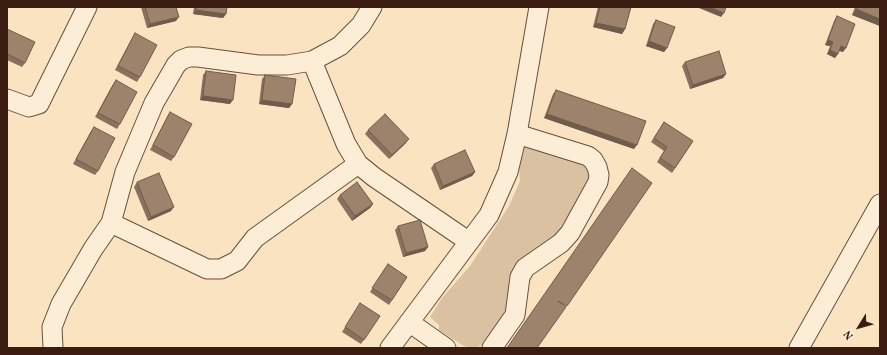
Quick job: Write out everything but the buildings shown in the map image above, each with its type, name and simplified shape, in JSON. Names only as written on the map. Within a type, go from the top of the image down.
[{"type":"street","points":[[7,99],[30,107],[39,104],[88,7]]},
{"type":"street","points":[[53,348],[52,326],[61,304],[93,249],[111,223],[125,172],[151,110],[176,65],[181,60],[189,57],[258,65],[288,64],[312,61],[340,46],[361,25],[372,7]]},
{"type":"street","points":[[390,348],[468,241],[489,215],[508,172],[517,134],[539,7]]},
{"type":"street","points":[[312,61],[346,144],[358,164],[374,177],[468,241]]},
{"type":"street","points":[[492,348],[515,315],[520,277],[525,268],[561,243],[570,233],[598,182],[599,175],[593,160],[588,156],[517,134]]},
{"type":"street","points":[[111,223],[207,269],[221,269],[237,261],[255,238],[358,164]]},
{"type":"street","points":[[799,348],[880,204]]},
{"type":"street","points":[[409,322],[446,348]]},
{"type":"shaded area","points":[[531,144],[588,166],[591,176],[571,219],[553,238],[540,245],[520,261],[507,310],[484,343],[476,348],[464,346],[439,330],[439,325],[430,317],[442,298],[470,266],[509,206],[520,181],[519,163],[523,147]]}]
